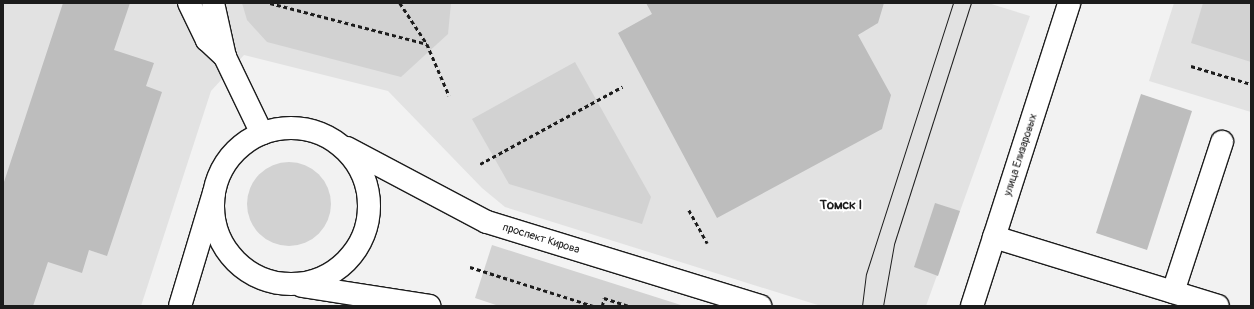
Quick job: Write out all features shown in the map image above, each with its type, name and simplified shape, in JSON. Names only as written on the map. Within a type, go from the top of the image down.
[{"type":"main road","points":[[189,3],[206,40],[225,57]]},
{"type":"main road","points":[[213,3],[225,57],[262,134]]},
{"type":"main road","name":"улица Елизаровых","points":[[972,306],[1069,3]]},
{"type":"main road","name":"проспект Кирова","points":[[214,193],[220,174],[231,157],[240,148],[262,134],[274,130],[299,129],[311,131],[334,141],[487,222],[760,306]]},
{"type":"main road","points":[[293,284],[317,280],[334,271],[347,260],[358,246],[366,228],[368,196],[362,176],[352,158],[334,141]]},
{"type":"main road","points":[[1173,292],[1222,142]]},
{"type":"main road","points":[[214,193],[213,212],[218,232],[230,254],[255,276],[273,282],[429,306]]},
{"type":"main road","points":[[180,306],[214,193]]},
{"type":"main road","points":[[994,237],[1218,306]]},
{"type":"path","points":[[270,3],[427,44]]},
{"type":"path","points":[[400,3],[427,44],[449,95]]},
{"type":"path","points":[[1191,66],[1251,84]]},
{"type":"path","points":[[480,164],[622,87]]},
{"type":"path","points":[[689,210],[707,243]]},
{"type":"path","points":[[470,267],[594,306]]},
{"type":"path","points":[[602,306],[604,298],[629,306]]},
{"type":"shaded area","points":[[3,3],[988,3],[1030,16],[926,306],[821,306],[505,207],[482,188],[388,91],[244,55],[211,91],[141,306],[3,306]]},
{"type":"shaded area","points":[[242,3],[451,3],[448,34],[401,77],[267,42],[247,20]]},
{"type":"shaded area","points":[[1174,3],[1251,3],[1251,112],[1149,81]]},
{"type":"shaded area","points":[[1203,3],[1251,3],[1251,62],[1191,43]]},
{"type":"shaded area","points":[[575,62],[651,197],[642,224],[509,184],[472,119]]},
{"type":"shaded area","points":[[289,162],[297,163],[312,169],[324,181],[330,196],[330,212],[324,227],[312,239],[297,245],[289,246],[281,245],[266,239],[254,227],[248,212],[247,204],[248,196],[254,181],[266,169],[281,163]]},
{"type":"shaded area","points":[[492,245],[684,306],[499,306],[475,298]]},
{"type":"building","points":[[63,3],[130,3],[114,50],[154,63],[146,86],[162,92],[107,256],[89,250],[82,273],[48,262],[33,306],[3,306],[3,185]]},
{"type":"building","points":[[646,3],[884,3],[878,23],[858,35],[891,95],[882,129],[717,218],[618,33],[652,14]]},
{"type":"building","points":[[1141,94],[1192,111],[1147,250],[1096,233]]},
{"type":"building","points":[[935,203],[960,211],[938,276],[914,267]]},
{"type":"tram line","points":[[862,306],[866,274],[953,3]]},
{"type":"tram line","points":[[883,306],[894,244],[971,3]]},
{"type":"district","name":"Томск I","points":[[841,205]]}]
